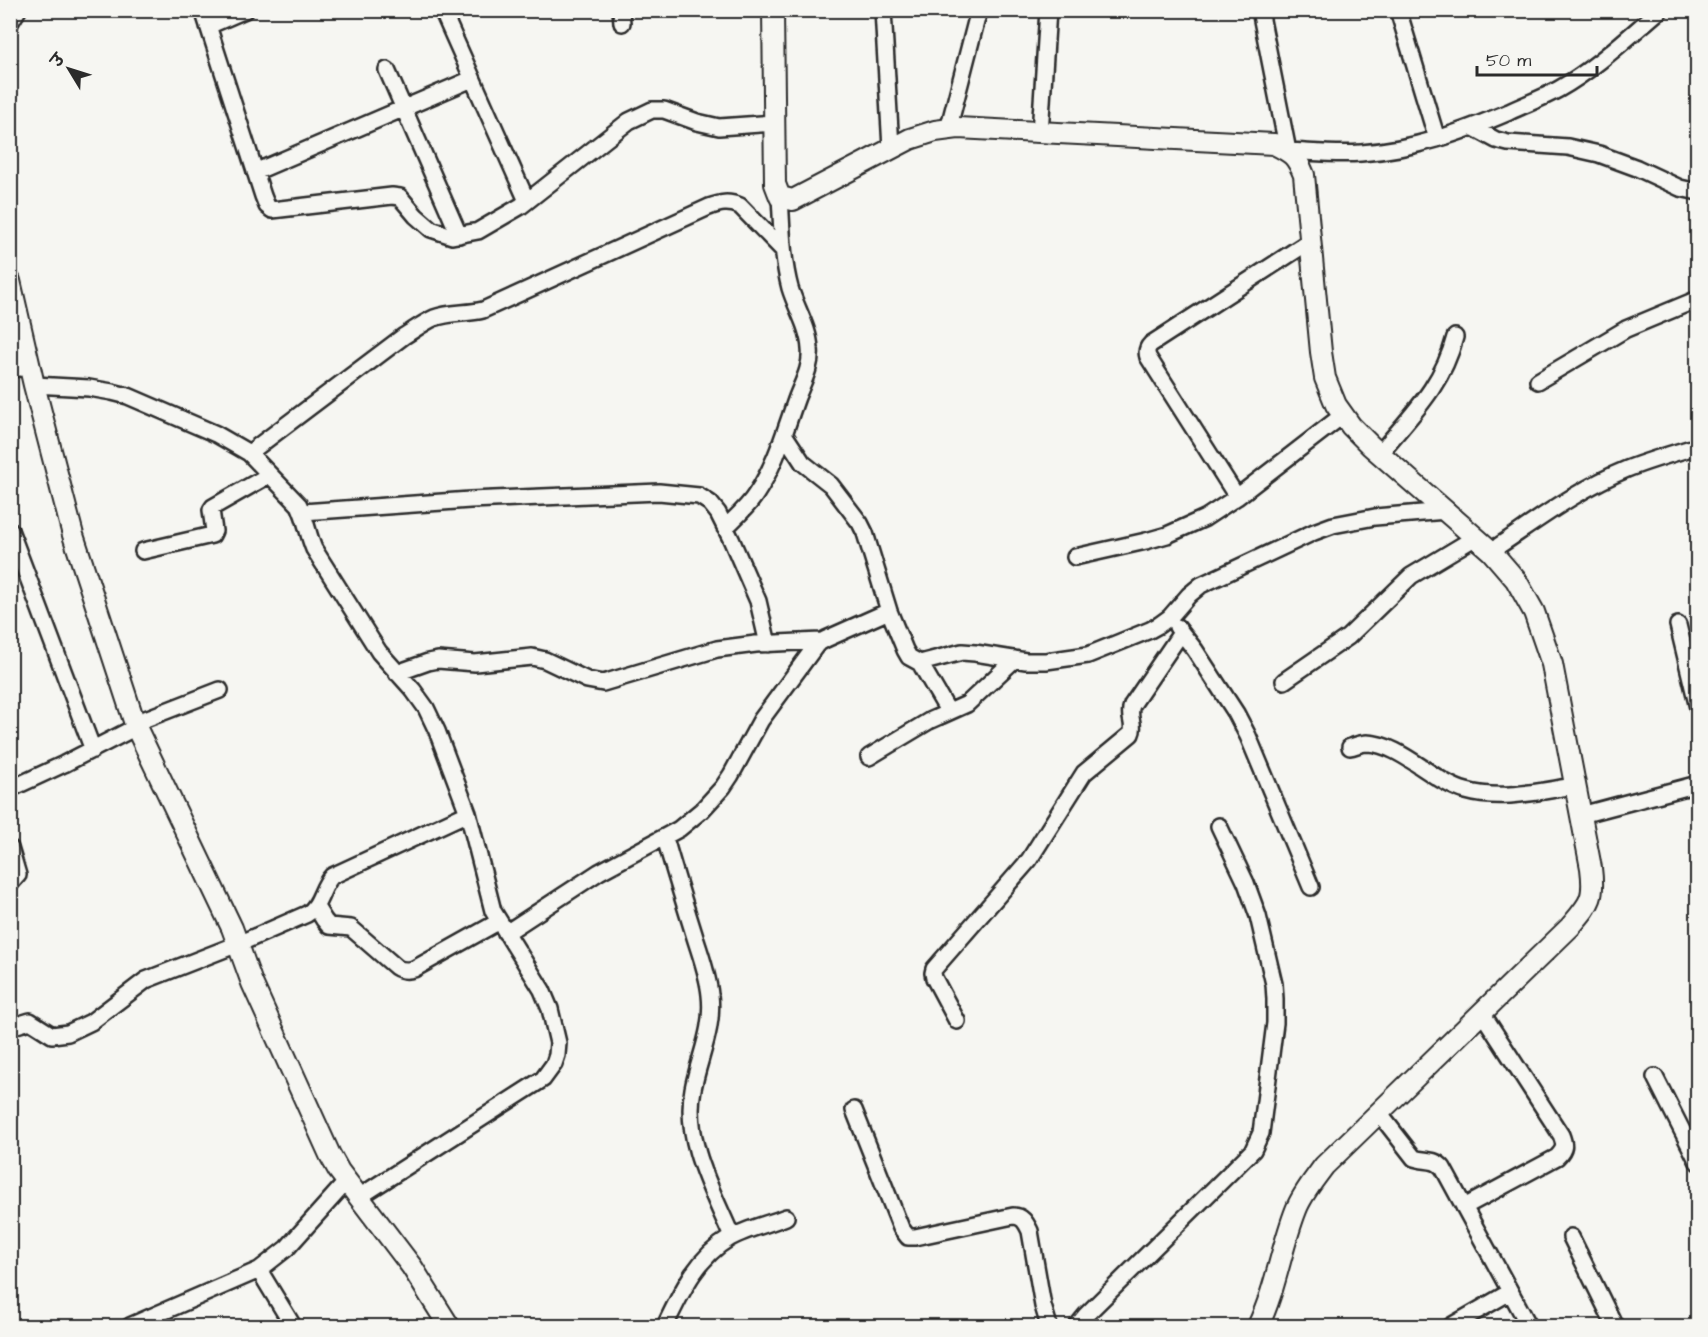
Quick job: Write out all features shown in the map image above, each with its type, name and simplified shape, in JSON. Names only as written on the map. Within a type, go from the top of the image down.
[{"type":"street","points":[[10,23],[18,10]]},
{"type":"street","points":[[203,10],[255,172],[267,206],[272,210],[392,196],[400,197],[431,229],[452,236],[459,235],[478,231],[507,216],[629,121],[652,110],[664,110],[719,127],[774,123]]},
{"type":"street","points":[[208,26],[244,10]]},
{"type":"street","points":[[442,10],[527,201]]},
{"type":"street","points":[[725,528],[756,495],[778,452],[808,367],[811,352],[790,287],[783,250],[780,197],[775,184],[773,10]]},
{"type":"street","points":[[883,10],[891,148]]},
{"type":"street","points":[[948,130],[979,10]]},
{"type":"street","points":[[1040,133],[1048,10]]},
{"type":"street","points":[[1260,10],[1288,151]]},
{"type":"street","points":[[1398,10],[1437,139]]},
{"type":"street","points":[[1288,151],[1361,153],[1417,145],[1472,127],[1559,89],[1610,52],[1660,10]]},
{"type":"street","points":[[387,70],[459,235]]},
{"type":"street","points":[[255,172],[472,79]]},
{"type":"street","points":[[1472,127],[1496,140],[1508,143],[1568,147],[1592,152],[1637,168],[1680,188],[1698,192]]},
{"type":"street","points":[[780,197],[793,200],[801,197],[910,138],[934,131],[958,128],[1274,144],[1288,151],[1298,159],[1304,175],[1321,352],[1325,378],[1336,405],[1351,426],[1491,550],[1516,580],[1534,612],[1552,664],[1593,887],[1591,899],[1570,927],[1324,1166],[1308,1186],[1296,1208],[1269,1304],[1258,1326]]},
{"type":"street","points":[[249,453],[404,336],[428,321],[447,315],[483,310],[722,202],[740,206],[783,250]]},
{"type":"street","points":[[1237,497],[1146,352],[1151,344],[1310,242]]},
{"type":"street","points":[[10,281],[32,376],[74,535],[136,725],[238,944],[252,983],[330,1155],[412,1267],[449,1326]]},
{"type":"street","points":[[1538,381],[1626,329],[1698,299]]},
{"type":"street","points":[[1380,453],[1434,388],[1448,363],[1455,338]]},
{"type":"street","points":[[10,369],[32,376],[128,396],[216,434],[249,453],[303,512],[314,549],[379,652],[413,690],[426,708],[437,731],[468,813],[491,904],[502,927],[542,990],[550,1009],[558,1043],[557,1055],[554,1064],[543,1079],[359,1197]]},
{"type":"street","points":[[1075,557],[1167,535],[1206,518],[1237,497],[1343,415]]},
{"type":"street","points":[[784,434],[803,463],[831,485],[860,523],[889,611],[905,650],[909,657],[921,663],[948,711]]},
{"type":"street","points":[[1491,550],[1603,480],[1655,458],[1698,446]]},
{"type":"street","points":[[144,551],[212,535],[214,531],[211,514],[213,507],[269,474]]},
{"type":"street","points":[[303,512],[470,500],[659,492],[699,496],[710,503],[725,528],[758,601],[768,644]]},
{"type":"street","points":[[921,663],[962,652],[1026,661],[1046,661],[1088,655],[1150,630],[1170,617],[1201,585],[1314,532],[1355,520],[1446,511]]},
{"type":"street","points":[[10,530],[93,750]]},
{"type":"street","points":[[1284,681],[1348,637],[1411,576],[1476,537]]},
{"type":"street","points":[[397,673],[438,660],[475,663],[532,657],[545,660],[587,680],[603,683],[717,649],[821,641],[889,611]]},
{"type":"street","points":[[1170,617],[1195,650],[1248,736],[1311,887]]},
{"type":"street","points":[[1678,625],[1698,708]]},
{"type":"street","points":[[957,1021],[934,978],[934,969],[1029,860],[1084,773],[1131,734],[1132,705],[1181,633]]},
{"type":"street","points":[[316,907],[329,926],[351,928],[396,967],[407,971],[502,927],[665,838],[690,820],[723,787],[761,720],[821,641]]},
{"type":"street","points":[[869,757],[948,711],[967,704],[1015,659]]},
{"type":"street","points":[[10,789],[93,750],[136,725],[220,690]]},
{"type":"street","points":[[1350,747],[1365,743],[1387,747],[1450,786],[1480,795],[1511,794],[1575,786]]},
{"type":"street","points":[[1581,815],[1698,784]]},
{"type":"street","points":[[10,1028],[30,1021],[52,1035],[68,1033],[91,1022],[146,980],[307,914],[316,907],[324,885],[332,876],[468,813]]},
{"type":"street","points":[[1077,1326],[1248,1156],[1261,1133],[1275,1023],[1274,984],[1258,916],[1246,883],[1219,826]]},
{"type":"street","points":[[665,838],[705,970],[710,996],[709,1028],[693,1091],[693,1130],[704,1170],[732,1237]]},
{"type":"street","points":[[10,848],[18,875],[10,884]]},
{"type":"street","points":[[1464,1207],[1557,1157],[1563,1151],[1565,1144],[1482,1013]]},
{"type":"street","points":[[1655,1077],[1693,1144],[1698,1162]]},
{"type":"street","points":[[854,1110],[901,1228],[908,1237],[1013,1216],[1019,1216],[1024,1221],[1030,1231],[1041,1296],[1050,1326]]},
{"type":"street","points":[[1379,1113],[1414,1158],[1440,1164],[1529,1326]]},
{"type":"street","points":[[130,1326],[259,1270],[287,1248],[347,1181]]},
{"type":"street","points":[[665,1326],[686,1284],[706,1256],[732,1237],[786,1217]]},
{"type":"street","points":[[1571,1237],[1616,1326]]},
{"type":"street","points":[[259,1270],[292,1326]]},
{"type":"street","points":[[1451,1326],[1510,1292]]}]
